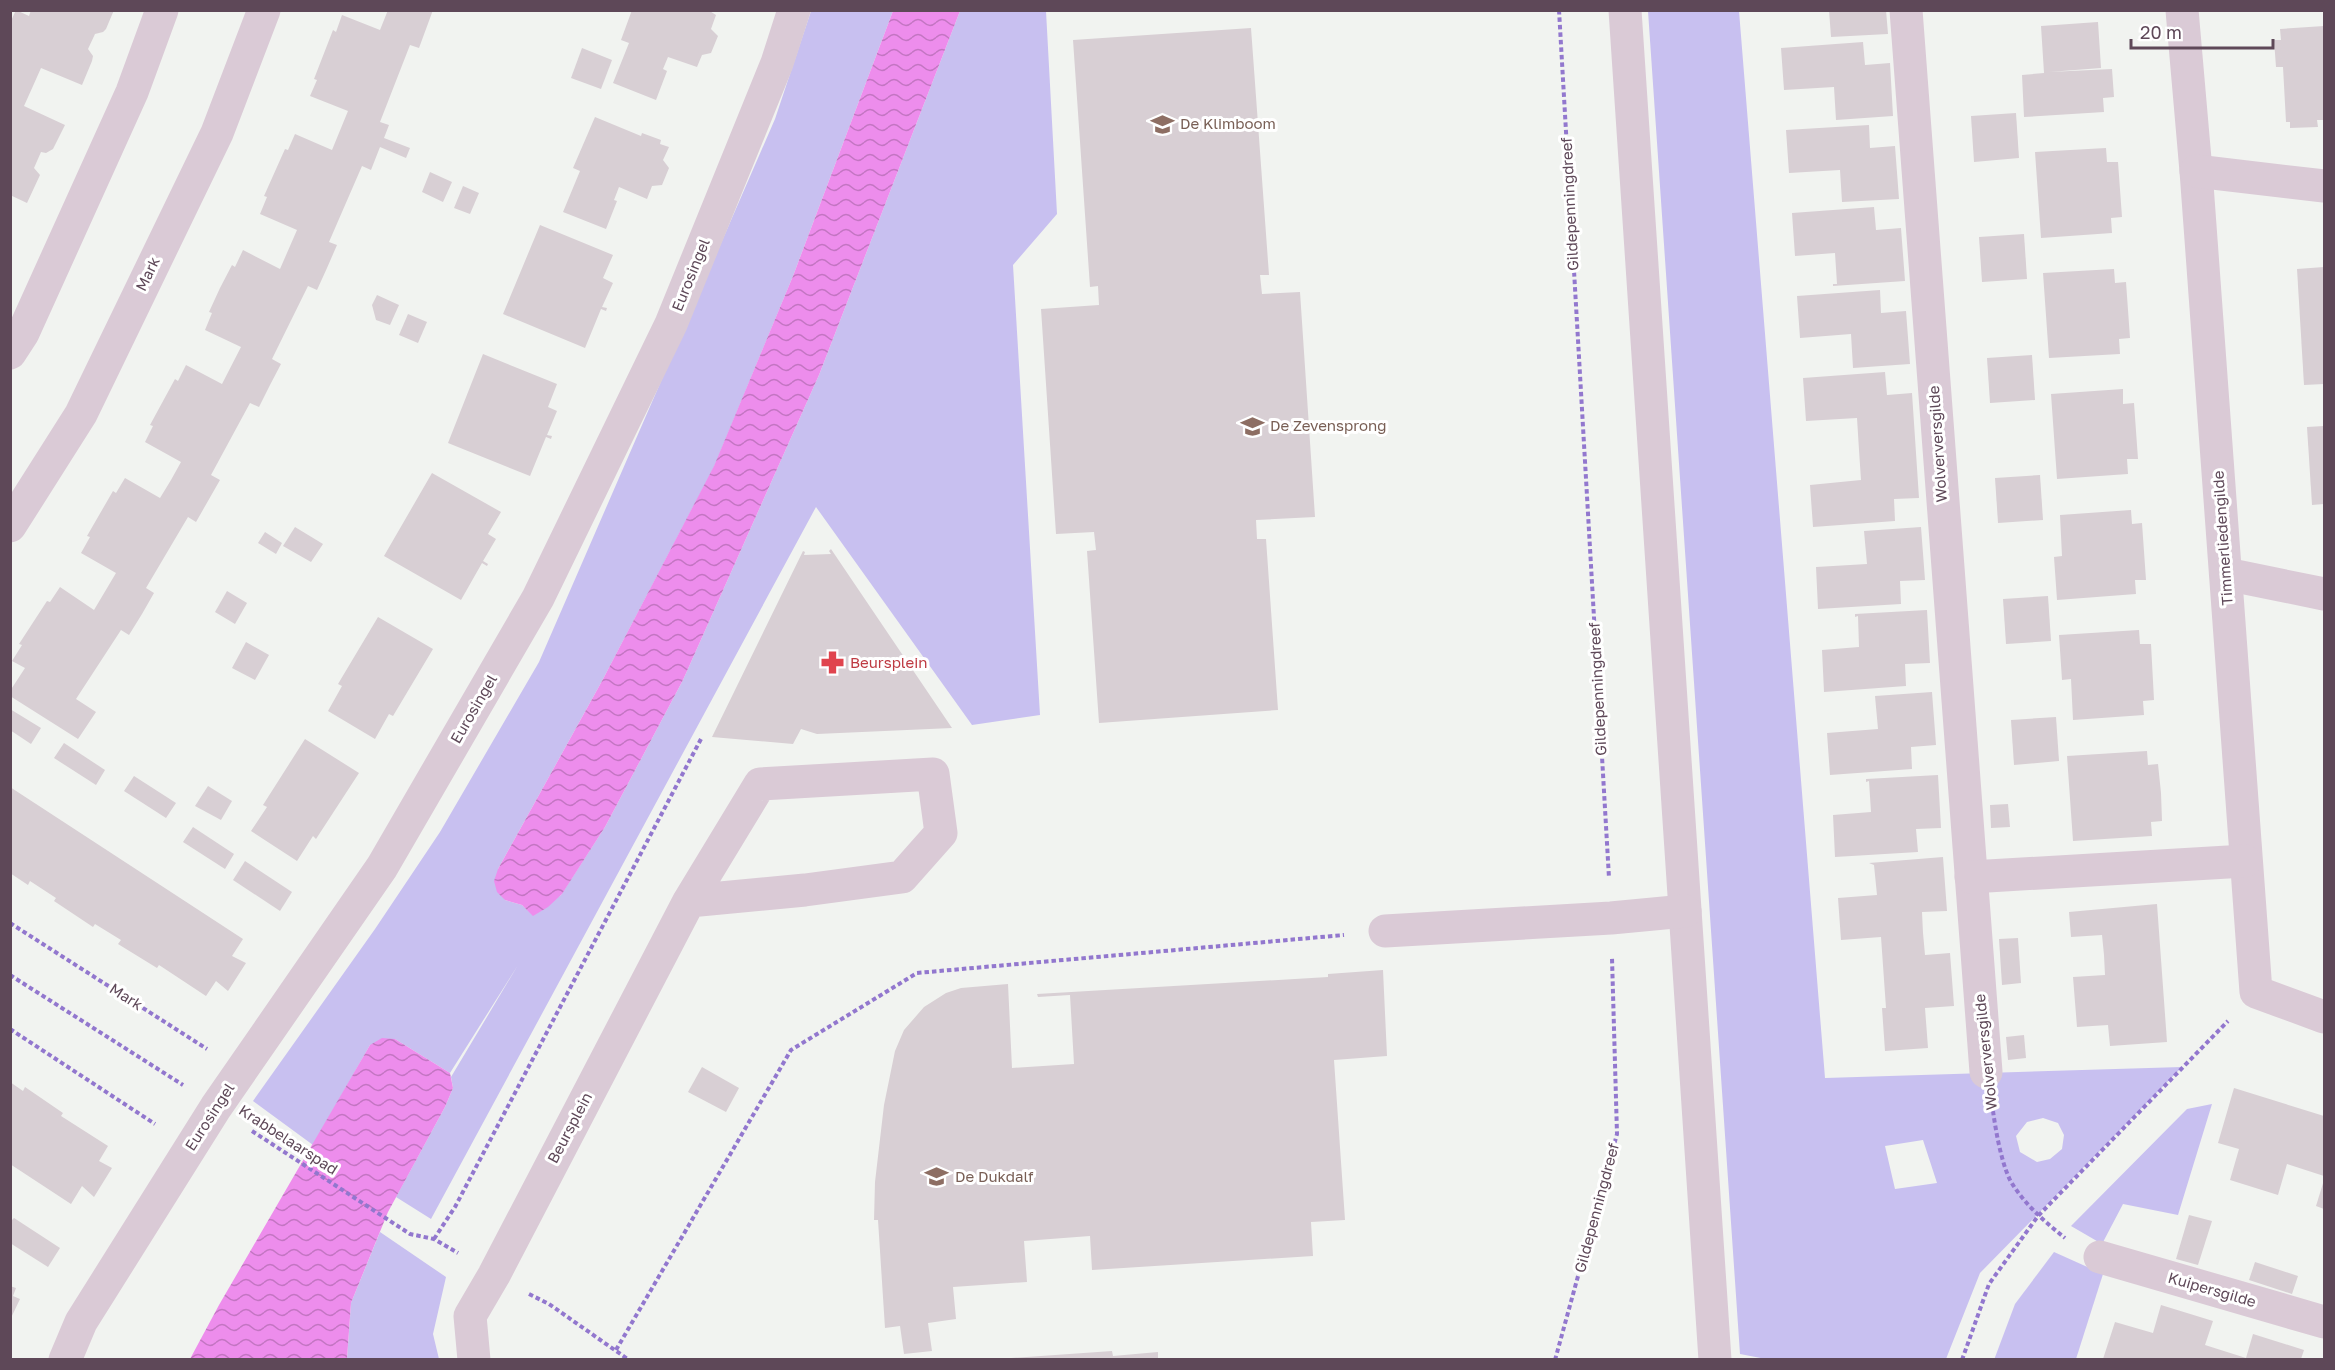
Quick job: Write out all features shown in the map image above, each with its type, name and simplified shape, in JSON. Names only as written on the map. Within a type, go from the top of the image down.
[{"type":"street","points":[[10,353],[23,333],[132,92],[162,10]]},
{"type":"street","name":"Mark","points":[[10,526],[81,414],[217,133],[264,10]]},
{"type":"street","name":"Eurosingel","points":[[65,1359],[81,1322],[190,1146],[382,867],[538,598],[671,324],[777,63],[794,10]]},
{"type":"street","points":[[1625,10],[1714,1356]]},
{"type":"street","name":"Wolverversgilde","points":[[1906,10],[1986,1072]]},
{"type":"street","name":"Timmerliedengilde","points":[[2182,10],[2196,171],[2256,992]]},
{"type":"street","points":[[2196,171],[2325,186]]},
{"type":"street","points":[[2226,574],[2325,594]]},
{"type":"street","name":"Beursplein","points":[[474,1359],[470,1316],[494,1275],[689,901],[760,784],[933,774],[941,833],[902,877],[806,890],[689,901]]},
{"type":"street","points":[[1971,877],[2245,861]]},
{"type":"street","points":[[1385,931],[1611,918],[1685,911]]},
{"type":"street","points":[[2256,992],[2325,1017]]},
{"type":"street","name":"Kuipersgilde","points":[[2100,1257],[2325,1322]]},
{"type":"path","name":"Gildepenningdreef","points":[[1555,1359],[1617,1134],[1611,918],[1559,10]]},
{"type":"path","name":"Krabbelaarspad","points":[[10,975],[410,1234],[434,1239],[455,1208],[702,737]]},
{"type":"path","name":"Mark","points":[[10,923],[241,1070]]},
{"type":"path","points":[[616,1350],[790,1050],[917,973],[1385,931]]},
{"type":"path","points":[[1962,1359],[1989,1284],[2037,1216],[2256,992]]},
{"type":"path","points":[[10,1029],[190,1146]]},
{"type":"path","name":"Wolverversgilde","points":[[1986,1072],[1997,1135],[2010,1179],[2037,1216]]},
{"type":"shaded area","points":[[811,11],[893,11],[793,276],[714,467],[602,681],[498,869],[505,900],[522,905],[533,915],[561,895],[605,827],[683,680],[819,375],[960,11],[1046,11],[1057,214],[1013,265],[1040,715],[972,725],[816,507],[431,1219],[396,1197],[445,1107],[453,1088],[451,1077],[518,965],[450,1073],[395,1039],[370,1045],[313,1145],[253,1101],[375,929],[440,832],[539,662],[775,119]]},
{"type":"shaded area","points":[[1648,11],[1739,11],[1825,1078],[2182,1067],[1980,1273],[1946,1359],[1771,1360],[1740,1354]],"holes":[[[2043,1118],[2058,1123],[2064,1135],[2062,1149],[2050,1159],[2037,1162],[2020,1152],[2016,1136],[2027,1122]],[[1923,1140],[1937,1183],[1895,1189],[1885,1146]]]},
{"type":"shaded area","points":[[2212,1104],[2178,1215],[2123,1204],[2102,1244],[2071,1226],[2187,1109]]},
{"type":"shaded area","points":[[380,1232],[446,1277],[433,1334],[439,1359],[347,1360],[351,1303]]},
{"type":"shaded area","points":[[2054,1252],[2103,1274],[2076,1359],[1994,1360],[2015,1304]]},
{"type":"water","points":[[893,11],[960,11],[819,375],[683,680],[605,827],[562,894],[548,907],[533,916],[522,905],[505,900],[497,892],[494,881],[498,869],[602,681],[714,466],[793,276]]},
{"type":"water","points":[[382,1038],[395,1039],[450,1073],[453,1088],[388,1212],[351,1303],[347,1359],[190,1359],[370,1045]]},
{"type":"building","points":[[16,10],[29,16],[31,10],[114,10],[106,29],[95,34],[88,49],[93,56],[82,85],[41,68],[24,106],[65,125],[53,149],[46,153],[41,152],[34,168],[40,175],[27,203],[10,195],[10,23]]},
{"type":"building","points":[[388,10],[433,10],[419,48],[410,45],[380,122],[389,125],[384,138],[410,148],[406,158],[380,147],[371,170],[362,166],[329,242],[337,245],[317,290],[308,286],[272,359],[281,364],[259,407],[250,403],[211,475],[220,480],[196,522],[188,517],[146,588],[154,593],[129,635],[121,630],[76,699],[96,712],[78,739],[10,696],[10,691],[25,668],[12,661],[22,645],[19,644],[47,601],[50,602],[60,587],[94,610],[116,573],[81,553],[90,537],[87,536],[113,491],[116,493],[125,478],[160,498],[171,480],[181,462],[145,442],[153,426],[150,425],[175,379],[178,381],[186,365],[222,384],[241,347],[205,330],[212,313],[209,312],[220,288],[232,265],[235,267],[243,250],[280,269],[297,230],[260,214],[267,197],[264,196],[285,149],[288,150],[295,134],[332,150],[348,111],[310,96],[317,80],[314,79],[333,30],[336,32],[342,15],[380,30]]},
{"type":"building","points":[[632,10],[708,10],[716,15],[711,29],[718,36],[711,53],[702,55],[697,67],[668,57],[663,69],[667,71],[656,100],[613,83],[629,43],[621,40]]},
{"type":"building","points":[[1829,10],[1886,10],[1888,34],[1831,37]]},
{"type":"building","points":[[2098,22],[2101,68],[2049,72],[2112,69],[2114,97],[2103,98],[2104,112],[2024,117],[2022,75],[2044,73],[2041,26]]},
{"type":"building","points":[[2324,26],[2324,120],[2317,120],[2318,127],[2290,128],[2290,122],[2286,122],[2283,67],[2276,67],[2274,40],[2281,40],[2280,29]]},
{"type":"building","points":[[1251,28],[1269,275],[1260,275],[1262,294],[1300,292],[1315,517],[1256,520],[1257,539],[1266,539],[1278,710],[1099,723],[1087,551],[1096,550],[1094,532],[1056,534],[1041,309],[1099,305],[1098,286],[1090,287],[1073,40]]},
{"type":"building","points":[[1863,42],[1865,65],[1890,63],[1893,116],[1836,120],[1834,87],[1784,90],[1781,48]]},
{"type":"building","points":[[582,48],[612,60],[601,89],[571,78]]},
{"type":"building","points":[[2016,113],[2019,158],[1974,162],[1971,116]]},
{"type":"building","points":[[595,117],[641,136],[642,133],[661,140],[660,144],[669,147],[663,160],[669,168],[662,185],[652,186],[647,199],[619,187],[614,200],[617,201],[606,229],[563,212],[580,171],[573,168]]},
{"type":"building","points":[[1869,125],[1870,148],[1895,146],[1899,199],[1842,202],[1840,170],[1789,173],[1786,130]]},
{"type":"building","points":[[2106,148],[2107,162],[2118,162],[2122,217],[2111,218],[2112,233],[2041,238],[2035,152]]},
{"type":"building","points":[[430,172],[452,182],[443,202],[422,192]]},
{"type":"building","points":[[463,186],[479,193],[470,214],[454,208]]},
{"type":"building","points":[[1874,207],[1876,230],[1901,228],[1905,281],[1833,286],[1837,284],[1835,253],[1795,256],[1792,213]]},
{"type":"building","points":[[540,225],[613,255],[603,278],[613,283],[602,307],[607,308],[606,311],[601,309],[585,348],[503,314]]},
{"type":"building","points":[[2024,234],[2027,279],[1982,282],[1979,237]]},
{"type":"building","points":[[2324,267],[2324,384],[2304,385],[2297,269]]},
{"type":"building","points":[[2114,269],[2115,283],[2126,282],[2130,338],[2119,339],[2120,354],[2049,358],[2043,273]]},
{"type":"building","points":[[1880,290],[1881,313],[1906,311],[1910,364],[1853,368],[1851,334],[1800,338],[1797,296]]},
{"type":"building","points":[[377,295],[399,305],[390,325],[376,320],[372,305]]},
{"type":"building","points":[[408,314],[427,322],[418,343],[399,335]]},
{"type":"building","points":[[483,354],[557,384],[548,407],[557,411],[547,435],[552,436],[551,439],[546,437],[530,476],[448,443]]},
{"type":"building","points":[[2032,355],[2035,400],[1990,403],[1987,358]]},
{"type":"building","points":[[1885,372],[1887,395],[1912,393],[1919,498],[1894,499],[1895,521],[1813,527],[1810,485],[1861,480],[1857,418],[1806,421],[1803,378]]},
{"type":"building","points":[[2123,389],[2123,404],[2134,403],[2138,459],[2127,459],[2128,474],[2057,479],[2051,394]]},
{"type":"building","points":[[2324,426],[2324,504],[2312,505],[2307,427]]},
{"type":"building","points":[[432,473],[501,512],[488,534],[496,539],[483,561],[488,564],[487,566],[482,563],[461,600],[384,556]]},
{"type":"building","points":[[2040,475],[2043,520],[1998,523],[1995,478]]},
{"type":"building","points":[[2131,510],[2132,524],[2142,523],[2146,580],[2135,580],[2136,594],[2057,600],[2054,557],[2062,556],[2060,515]]},
{"type":"building","points":[[295,527],[323,544],[311,562],[283,546]]},
{"type":"building","points":[[1921,527],[1925,580],[1900,581],[1901,604],[1818,609],[1816,567],[1867,564],[1864,531]]},
{"type":"building","points":[[265,532],[282,543],[276,554],[258,543]]},
{"type":"building","points":[[831,549],[952,728],[817,734],[801,729],[793,744],[712,737],[803,551],[804,555],[831,554],[829,551]]},
{"type":"building","points":[[227,591],[247,603],[235,624],[215,612]]},
{"type":"building","points":[[2048,596],[2051,641],[2006,644],[2003,599]]},
{"type":"building","points":[[1927,610],[1930,663],[1905,664],[1906,686],[1824,692],[1822,650],[1859,647],[1858,616],[1855,617],[1855,614]]},
{"type":"building","points":[[378,617],[433,649],[393,716],[389,714],[375,739],[328,711],[342,686],[338,684]]},
{"type":"building","points":[[2139,630],[2140,644],[2151,644],[2154,700],[2143,701],[2144,715],[2073,720],[2071,679],[2062,680],[2059,635]]},
{"type":"building","points":[[246,642],[269,655],[255,680],[232,668]]},
{"type":"building","points":[[1932,692],[1936,745],[1911,747],[1912,769],[1830,775],[1827,733],[1878,729],[1875,696]]},
{"type":"building","points":[[10,709],[41,728],[31,744],[10,730]]},
{"type":"building","points":[[2056,717],[2059,761],[2014,765],[2011,720]]},
{"type":"building","points":[[305,739],[359,773],[316,839],[313,836],[297,861],[251,831],[267,807],[263,805]]},
{"type":"building","points":[[64,743],[105,770],[96,785],[54,758]]},
{"type":"building","points":[[2147,751],[2148,765],[2158,764],[2161,793],[2162,821],[2151,822],[2152,836],[2073,841],[2067,756]]},
{"type":"building","points":[[1938,775],[1941,828],[1916,829],[1918,852],[1835,857],[1833,815],[1871,812],[1869,781],[1866,782],[1866,779]]},
{"type":"building","points":[[134,776],[176,803],[166,818],[124,791]]},
{"type":"building","points":[[208,786],[232,801],[221,820],[195,806]]},
{"type":"building","points":[[10,787],[243,939],[232,956],[246,963],[228,991],[216,981],[206,996],[159,965],[157,968],[118,944],[121,940],[95,924],[93,927],[54,901],[56,898],[30,881],[28,885],[10,873]]},
{"type":"building","points":[[2008,804],[2010,827],[1991,828],[1990,805]]},
{"type":"building","points":[[193,827],[234,854],[225,869],[183,842]]},
{"type":"building","points":[[1943,857],[1947,911],[1922,912],[1923,933],[1925,955],[1950,953],[1954,1006],[1925,1008],[1928,1048],[1885,1051],[1882,1008],[1886,1008],[1881,937],[1841,940],[1838,898],[1877,895],[1874,865],[1869,863]]},
{"type":"building","points":[[245,861],[292,892],[280,911],[233,880]]},
{"type":"building","points":[[2157,904],[2167,1042],[2110,1046],[2108,1025],[2077,1027],[2073,977],[2105,975],[2104,955],[2102,935],[2071,937],[2069,912]]},
{"type":"building","points":[[2018,938],[2021,983],[2002,985],[1999,939]]},
{"type":"building","points":[[1383,970],[1387,1056],[1334,1060],[1345,1220],[1311,1222],[1313,1256],[1092,1270],[1090,1236],[1024,1241],[1027,1282],[953,1287],[956,1319],[928,1323],[932,1351],[904,1354],[900,1326],[885,1328],[878,1220],[874,1220],[875,1182],[884,1105],[895,1051],[904,1030],[924,1007],[946,993],[961,988],[1008,984],[1012,1068],[1074,1064],[1070,995],[1038,997],[1037,994],[1328,977],[1328,974]]},
{"type":"building","points":[[2024,1035],[2026,1058],[2008,1060],[2006,1037]]},
{"type":"building","points":[[702,1067],[739,1088],[726,1112],[688,1092]]},
{"type":"building","points":[[10,1082],[23,1091],[25,1087],[63,1113],[61,1116],[108,1146],[99,1161],[112,1168],[94,1197],[82,1186],[71,1204],[10,1164]]},
{"type":"building","points":[[2234,1088],[2324,1116],[2324,1176],[2287,1164],[2278,1195],[2230,1180],[2239,1149],[2218,1143]]},
{"type":"building","points":[[2324,1180],[2324,1209],[2316,1206]]},
{"type":"building","points":[[2189,1215],[2212,1221],[2198,1265],[2176,1259]]},
{"type":"building","points":[[14,1218],[60,1248],[48,1267],[10,1243],[10,1222]]},
{"type":"building","points":[[2255,1262],[2298,1276],[2292,1294],[2249,1280]]},
{"type":"building","points":[[10,1286],[16,1288],[13,1296],[20,1299],[10,1320]]},
{"type":"building","points":[[2161,1305],[2213,1321],[2205,1345],[2246,1358],[2253,1334],[2304,1350],[2301,1359],[2103,1359],[2115,1322],[2153,1333]]},
{"type":"building","points":[[1112,1351],[1113,1356],[1158,1352],[1158,1359],[1011,1359],[1011,1358]]},
{"type":"place","name":"De Klimboom","points":[[1162,124]]},
{"type":"place","name":"De Zevensprong","points":[[1252,426]]},
{"type":"place","name":"Beursplein","points":[[832,663]]},
{"type":"place","name":"De Dukdalf","points":[[937,1177]]}]
